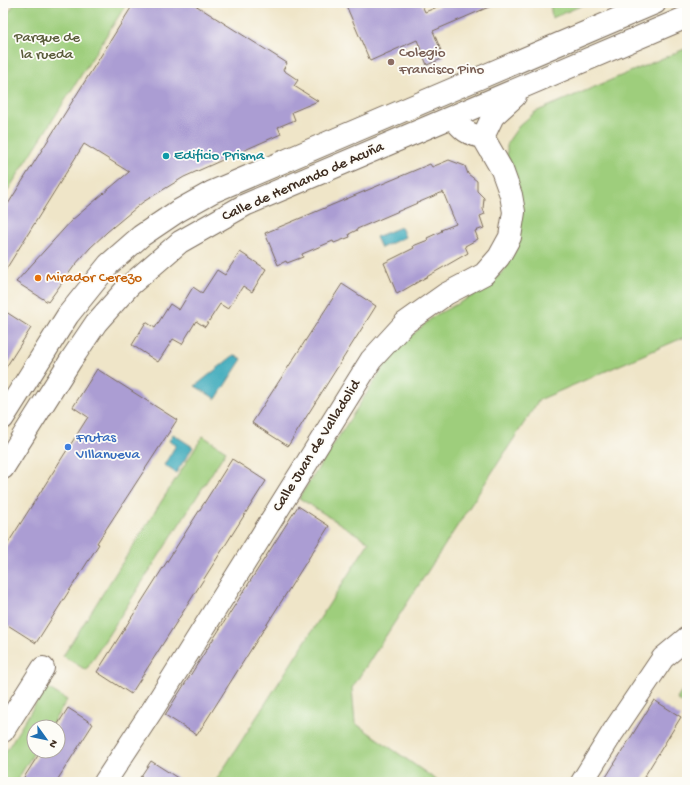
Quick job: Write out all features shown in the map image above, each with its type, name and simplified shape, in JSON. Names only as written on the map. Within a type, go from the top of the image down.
[{"type":"street","name":"Calle de Hernando de Acuña","points":[[3,418],[68,315],[109,264],[141,236],[178,211],[212,192],[655,3]]},
{"type":"street","points":[[452,117],[460,127],[470,135],[483,137],[481,106],[687,17]]},
{"type":"street","name":"Calle de Hernando de Acuña","points":[[3,468],[66,367],[96,323],[129,286],[180,242],[245,205],[452,117],[457,107],[481,106],[525,69],[538,53]]},
{"type":"street","name":"Calle de Hernando de Acuña","points":[[430,99],[448,104],[481,106]]},
{"type":"street","name":"Calle Juan de Valladolid","points":[[105,782],[153,709],[371,360],[405,323],[446,294],[484,274],[499,257],[510,237],[514,212],[511,195],[502,170],[483,137]]},
{"type":"street","points":[[582,782],[613,732],[663,658],[687,638]]},
{"type":"street","points":[[3,731],[43,668]]},
{"type":"green space","name":"Parque de la rueda","points":[[15,3],[127,3],[3,198],[3,21]]},
{"type":"green space","points":[[550,3],[588,3],[552,18]]},
{"type":"green space","points":[[687,48],[687,336],[539,400],[352,688],[355,723],[439,782],[215,782],[369,542],[299,498],[394,351],[434,316],[476,294],[503,272],[519,244],[515,174],[507,156],[507,143],[519,126],[535,112]]},
{"type":"green space","points":[[203,436],[226,451],[86,670],[63,656]]},
{"type":"green space","points":[[687,683],[687,706],[677,699]]},
{"type":"green space","points":[[46,687],[67,700],[55,719],[26,719]]},
{"type":"green space","points":[[26,719],[26,759],[30,759],[16,782],[3,782],[3,756]]},
{"type":"water","points":[[401,227],[405,237],[381,248],[376,237]]},
{"type":"water","points":[[234,355],[242,359],[216,399],[195,386]]},
{"type":"water","points":[[173,434],[193,447],[176,473],[164,465],[176,445],[169,441]]},
{"type":"building","name":"Edificio Prisma","points":[[134,3],[192,3],[287,63],[283,70],[298,80],[294,86],[318,101],[292,112],[295,120],[278,127],[281,134],[184,177],[143,202],[90,248],[75,265],[48,302],[16,282],[72,220],[129,172],[84,144],[3,274],[3,212]]},
{"type":"building","points":[[345,3],[421,3],[425,12],[447,3],[498,3],[433,31],[444,58],[427,65],[417,40],[370,61]]},
{"type":"building","points":[[449,160],[465,166],[468,174],[477,181],[477,191],[484,198],[483,209],[485,214],[480,216],[484,228],[475,231],[478,239],[465,246],[468,253],[397,294],[384,263],[414,248],[413,246],[428,240],[427,238],[442,231],[441,230],[456,224],[443,192],[357,229],[349,234],[350,237],[334,243],[333,241],[302,254],[303,257],[287,263],[286,261],[278,265],[265,233],[430,164],[432,167]]},
{"type":"building","points":[[240,252],[266,269],[252,292],[243,286],[228,309],[220,304],[205,327],[196,321],[182,344],[173,339],[158,362],[132,345],[146,322],[155,328],[170,304],[179,310],[193,287],[202,293],[217,270],[225,275]]},
{"type":"building","points":[[342,284],[376,306],[288,446],[252,423]]},
{"type":"building","points":[[3,310],[31,328],[3,372]]},
{"type":"building","points":[[97,369],[177,420],[97,543],[99,544],[36,643],[3,622],[3,551],[88,417],[73,407]]},
{"type":"building","points":[[232,459],[266,481],[131,694],[97,672]]},
{"type":"building","points":[[298,506],[329,526],[197,735],[165,715]]},
{"type":"building","points":[[654,700],[681,717],[641,782],[603,782]]},
{"type":"building","points":[[68,708],[93,724],[56,782],[21,782],[36,759],[66,759],[66,719],[61,719]]},
{"type":"building","points":[[151,761],[184,782],[137,782]]},
{"type":"place","name":"Colegio Francisco Pino","points":[[391,62]]},
{"type":"place","name":"Edificio Prisma","points":[[166,156]]},
{"type":"place","name":"Mirador Cerezo","points":[[38,278]]},
{"type":"place","name":"Frutas VIllanueva","points":[[68,447]]}]
